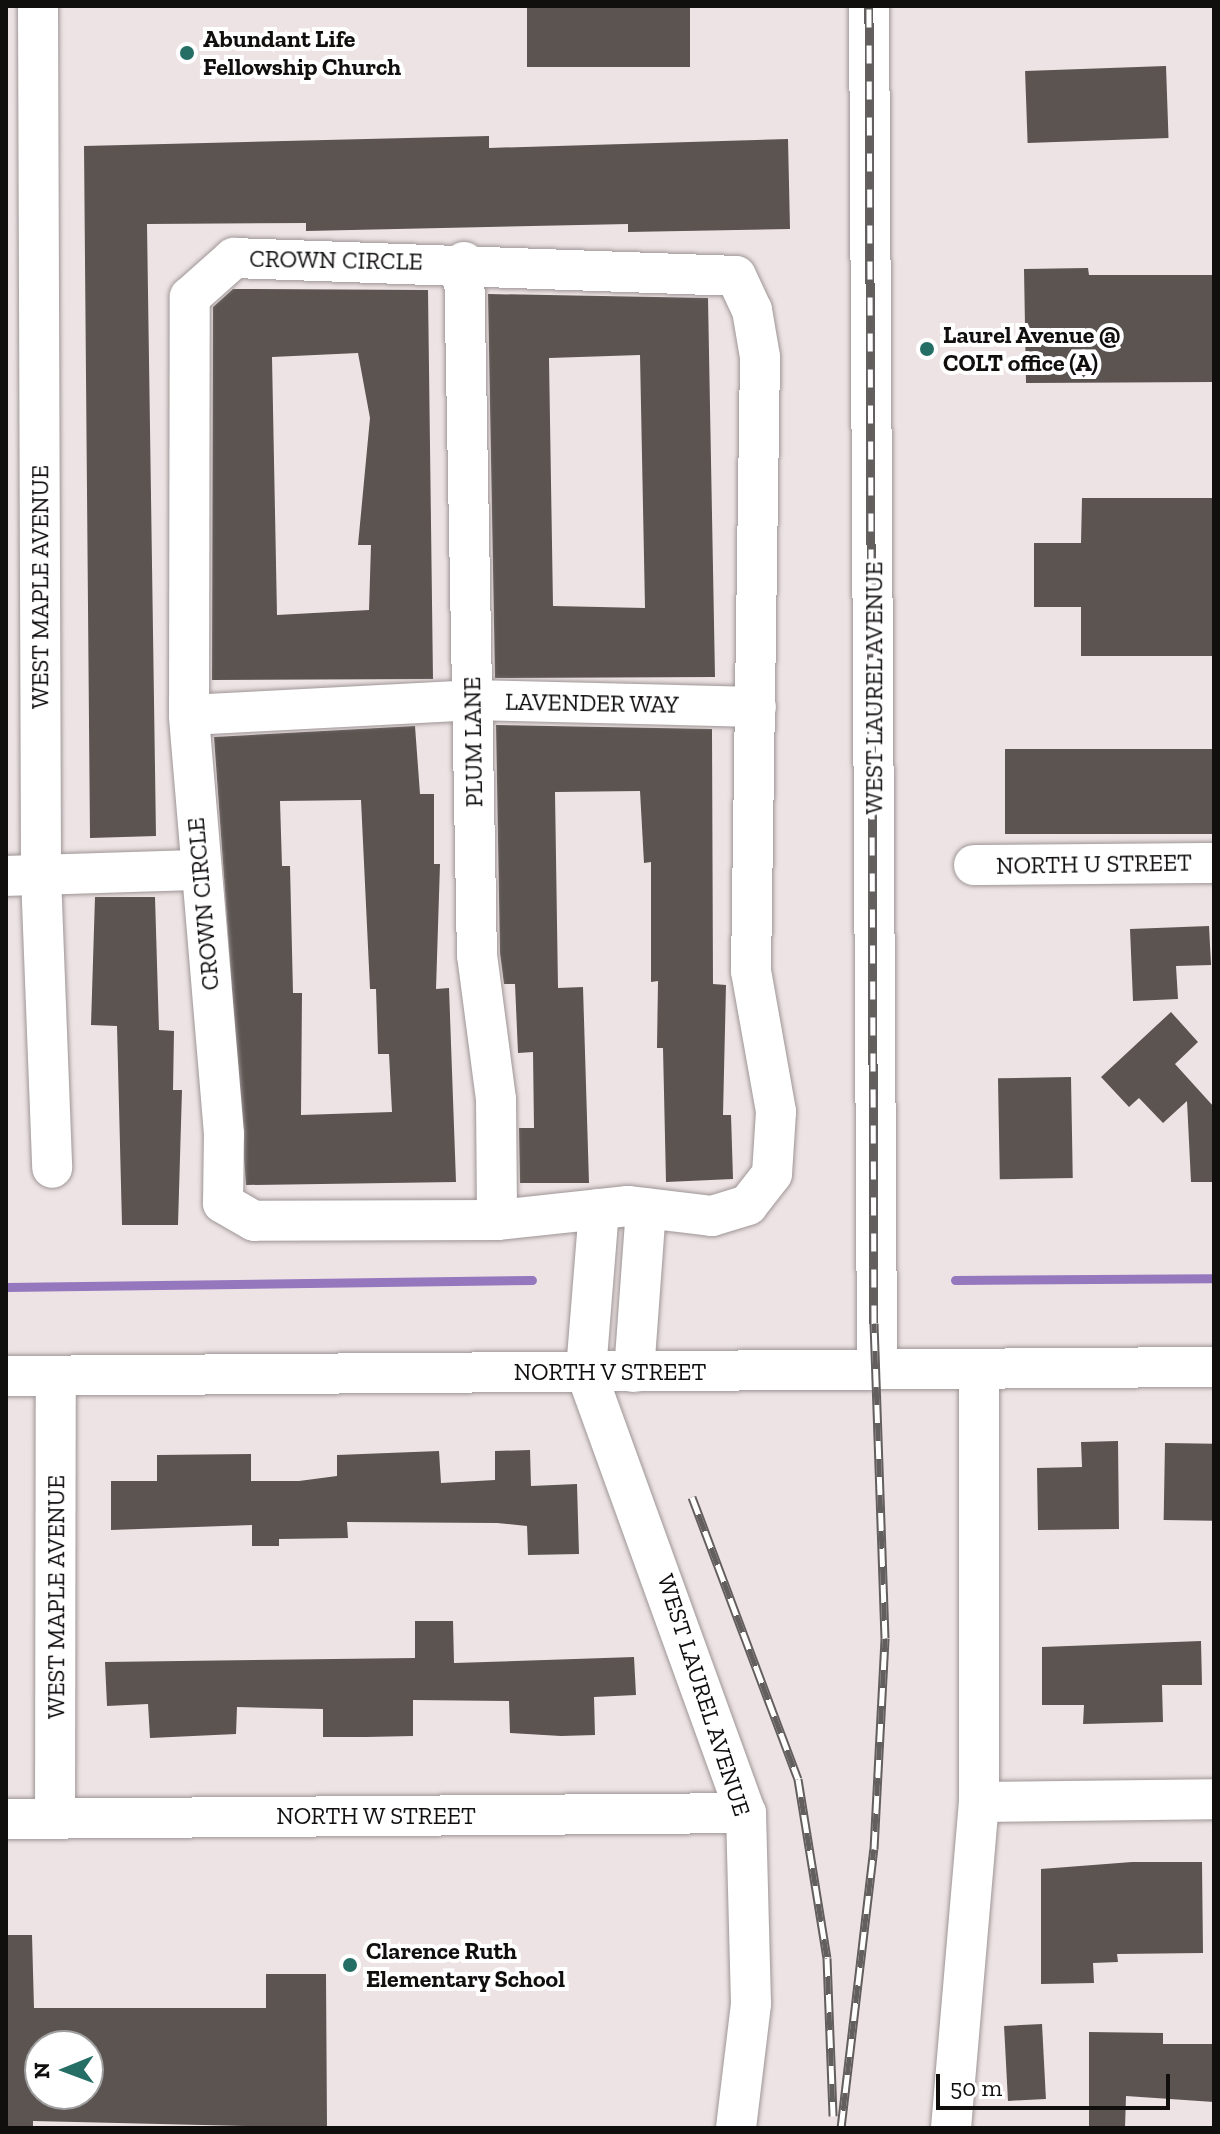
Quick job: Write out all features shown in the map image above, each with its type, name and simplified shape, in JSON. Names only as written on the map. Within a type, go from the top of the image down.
[{"type":"street","name":"WEST MAPLE AVENUE","points":[[38,6],[23,332],[24,876],[52,1168]]},
{"type":"street","name":"WEST LAUREL AVENUE","points":[[869,6],[877,1369]]},
{"type":"street","name":"CROWN CIRCLE","points":[[234,258],[464,262],[736,276],[752,310],[760,357],[751,971],[776,1112],[775,1159],[748,1205],[712,1216],[646,1208],[599,1209],[497,1220],[254,1221],[223,1203],[224,1134],[199,870],[189,715],[190,297],[234,258]]},
{"type":"street","name":"PLUM LANE","points":[[464,262],[477,955],[496,1099],[497,1220]]},
{"type":"street","name":"LAVENDER WAY","points":[[189,715],[472,700],[756,707]]},
{"type":"street","name":"NORTH U STREET","points":[[974,865],[1214,863]]},
{"type":"street","points":[[24,876],[199,870]]},
{"type":"street","points":[[634,1372],[646,1208]]},
{"type":"street","points":[[586,1372],[599,1209]]},
{"type":"street","name":"NORTH V STREET","points":[[6,1376],[1214,1367]]},
{"type":"street","points":[[951,2128],[979,1802],[979,1369]]},
{"type":"street","name":"WEST LAUREL AVENUE","points":[[586,1372],[746,1813],[751,2004],[736,2128]]},
{"type":"street","name":"WEST MAPLE AVENUE","points":[[55,1818],[56,1376]]},
{"type":"street","points":[[979,1802],[1214,1799]]},
{"type":"street","name":"NORTH W STREET","points":[[6,1819],[746,1813]]},
{"type":"building","points":[[527,6],[690,6],[690,67],[527,67]]},
{"type":"building","points":[[1166,66],[1169,138],[1028,143],[1025,71]]},
{"type":"building","points":[[489,136],[489,148],[788,139],[790,229],[628,232],[628,224],[306,231],[306,223],[147,224],[156,836],[90,838],[84,146]]},
{"type":"building","points":[[1088,268],[1089,275],[1214,275],[1214,382],[1026,383],[1024,269]]},
{"type":"building","points":[[233,289],[428,290],[433,679],[212,680],[213,307]],"holes":[[[358,353],[370,418],[358,545],[371,545],[369,610],[277,615],[272,357]]]},
{"type":"building","points":[[488,294],[708,298],[715,677],[495,678]],"holes":[[[640,355],[645,608],[553,606],[549,358]]]},
{"type":"building","points":[[1082,498],[1214,498],[1214,656],[1081,656],[1081,607],[1034,607],[1034,543],[1081,543]]},
{"type":"building","points":[[496,725],[712,729],[713,984],[726,985],[723,1115],[731,1115],[733,1179],[666,1182],[663,1048],[657,1048],[658,981],[651,982],[651,862],[644,863],[640,791],[555,792],[558,988],[583,987],[589,1183],[520,1183],[519,1128],[534,1128],[533,1052],[518,1053],[515,984],[504,984],[500,953]]},
{"type":"building","points":[[415,726],[420,794],[434,794],[434,864],[440,864],[436,989],[449,988],[456,1182],[246,1185],[214,737]],"holes":[[[361,800],[370,989],[376,989],[378,1054],[389,1054],[392,1112],[301,1115],[302,993],[293,993],[290,866],[282,866],[280,801]]]},
{"type":"building","points":[[1005,749],[1214,749],[1214,834],[1005,834]]},
{"type":"building","points":[[95,897],[155,897],[159,1030],[174,1031],[173,1090],[182,1090],[178,1225],[122,1225],[117,1026],[91,1025]]},
{"type":"building","points":[[1209,926],[1211,965],[1176,966],[1178,999],[1133,1001],[1130,929]]},
{"type":"building","points":[[1171,1012],[1198,1042],[1175,1064],[1214,1107],[1214,1182],[1191,1182],[1187,1101],[1163,1123],[1139,1098],[1129,1107],[1101,1077]]},
{"type":"building","points":[[1071,1077],[1073,1178],[1000,1179],[998,1078]]},
{"type":"building","points":[[1118,1441],[1119,1529],[1038,1530],[1037,1468],[1082,1467],[1081,1442]]},
{"type":"building","points":[[1165,1443],[1214,1444],[1213,1521],[1164,1520]]},
{"type":"building","points":[[530,1450],[531,1486],[577,1484],[579,1554],[528,1555],[527,1526],[497,1523],[347,1522],[348,1538],[279,1539],[279,1546],[252,1546],[252,1525],[111,1530],[111,1481],[157,1481],[157,1455],[251,1454],[251,1481],[299,1481],[337,1476],[337,1455],[439,1451],[441,1483],[495,1480],[495,1451]]},
{"type":"building","points":[[415,1621],[453,1621],[454,1663],[634,1657],[636,1695],[594,1697],[595,1735],[561,1736],[510,1733],[509,1701],[413,1700],[413,1736],[366,1737],[323,1737],[323,1709],[237,1707],[236,1734],[150,1738],[148,1704],[107,1706],[105,1662],[415,1658]]},
{"type":"building","points":[[1201,1641],[1202,1685],[1162,1685],[1163,1722],[1083,1724],[1084,1705],[1042,1705],[1042,1647]]},
{"type":"building","points":[[1132,1862],[1202,1862],[1203,1953],[1117,1954],[1118,1962],[1093,1963],[1094,1983],[1041,1984],[1041,1869]]},
{"type":"building","points":[[6,1935],[32,1935],[34,2008],[266,2008],[266,1974],[326,1974],[327,2128],[33,2121],[33,2128],[6,2128]]},
{"type":"building","points":[[1042,2024],[1046,2099],[1008,2101],[1004,2026]]},
{"type":"building","points":[[1089,2032],[1163,2033],[1163,2044],[1214,2044],[1214,2102],[1126,2096],[1125,2128],[1089,2128]]},
{"type":"waterway","points":[[955,1280],[1214,1278]]},
{"type":"waterway","points":[[6,1287],[532,1280]]},
{"type":"railway","points":[[841,2128],[874,1849],[885,1638],[874,1323],[869,6]]},
{"type":"railway","points":[[692,1497],[798,1779],[827,1958],[833,2116]]},
{"type":"place","name":"Abundant Life Fellowship Church","points":[[187,53]]},
{"type":"place","name":"Laurel Avenue @ COLT office (A)","points":[[927,349]]},
{"type":"place","name":"Clarence Ruth Elementary School","points":[[350,1965]]}]
